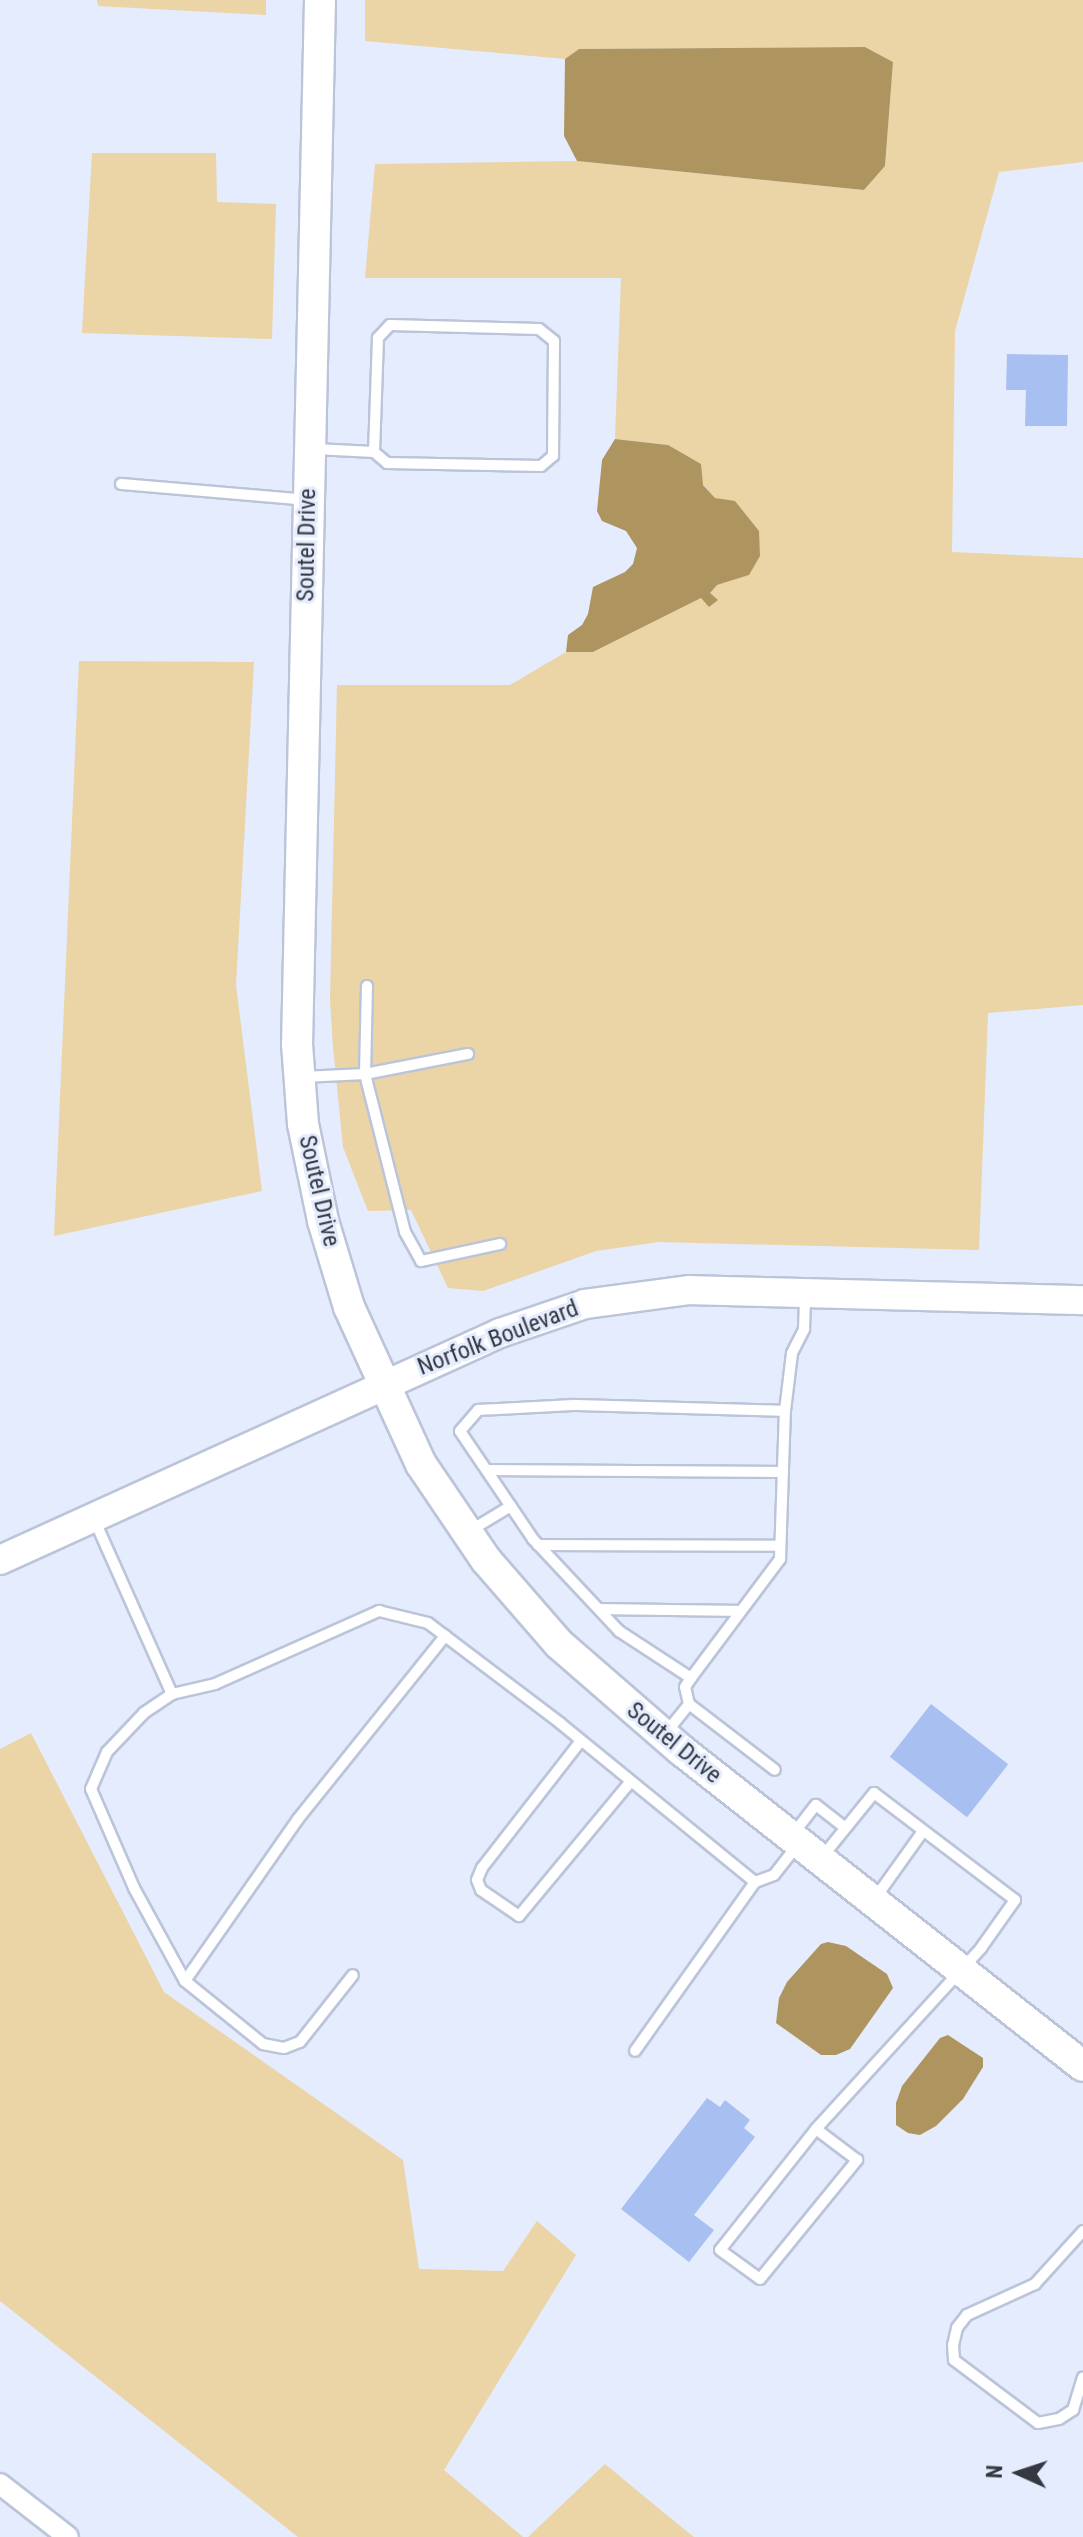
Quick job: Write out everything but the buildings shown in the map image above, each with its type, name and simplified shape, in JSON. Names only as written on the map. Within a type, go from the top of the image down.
[{"type":"main road","name":"Soutel Drive","points":[[320,0],[297,1044],[303,1124],[323,1221],[349,1307],[421,1464],[466,1533],[559,1644],[664,1736],[1083,2066]]},
{"type":"street","name":"Norfolk Boulevard","points":[[0,1560],[383,1384],[500,1333],[585,1304],[690,1290],[1083,1300]]},
{"type":"street","points":[[0,2484],[68,2537]]},
{"type":"lane","points":[[309,449],[374,452],[387,463],[541,466],[553,456],[554,341],[539,329],[390,325],[378,338],[374,452]]},
{"type":"lane","points":[[121,484],[308,500]]},
{"type":"lane","points":[[367,986],[365,1074],[405,1232],[421,1261],[500,1244]]},
{"type":"lane","points":[[301,1077],[365,1074],[468,1054]]},
{"type":"lane","points":[[775,1770],[689,1704],[685,1687],[780,1559],[785,1411],[792,1353],[804,1329],[805,1292]]},
{"type":"lane","points":[[691,1678],[619,1631],[538,1545],[460,1431],[478,1410],[573,1405],[785,1411]]},
{"type":"lane","points":[[487,1470],[783,1472]]},
{"type":"lane","points":[[466,1533],[511,1506]]},
{"type":"lane","points":[[93,1518],[172,1694]]},
{"type":"lane","points":[[538,1545],[780,1546]]},
{"type":"lane","points":[[600,1609],[740,1611]]},
{"type":"lane","points":[[353,1975],[300,2042],[284,2048],[263,2044],[185,1981],[134,1888],[91,1789],[107,1752],[144,1713],[172,1694],[215,1684],[379,1611],[428,1623],[755,1882]]},
{"type":"lane","points":[[185,1981],[298,1819],[445,1636]]},
{"type":"lane","points":[[664,1736],[689,1704]]},
{"type":"lane","points":[[580,1742],[482,1868],[477,1880],[481,1890],[519,1916],[631,1781]]},
{"type":"lane","points":[[635,2051],[755,1882],[774,1875],[803,1846],[845,1828],[874,1793],[1015,1900],[997,1929],[816,2129],[720,2250],[760,2279],[857,2160],[816,2129]]},
{"type":"lane","points":[[803,1846],[816,1805],[845,1828]]},
{"type":"lane","points":[[873,1901],[923,1831]]},
{"type":"lane","points":[[1083,2231],[1035,2284],[967,2315],[957,2328],[953,2345],[954,2360],[1038,2423],[1059,2419],[1073,2410],[1083,2377]]},
{"type":"shaded area","points":[[97,0],[266,0],[266,15],[98,6]]},
{"type":"shaded area","points":[[365,0],[1083,0],[1083,162],[999,172],[955,331],[952,552],[1083,558],[1083,1005],[988,1013],[979,1250],[659,1242],[596,1251],[483,1291],[448,1288],[411,1210],[368,1211],[343,1147],[330,1000],[337,685],[510,685],[566,652],[593,652],[701,598],[709,606],[709,593],[717,585],[749,575],[715,498],[668,445],[615,439],[621,278],[365,278],[375,164],[577,161],[864,190],[885,166],[893,62],[865,47],[579,49],[565,59],[365,41]]},
{"type":"shaded area","points":[[865,47],[893,62],[885,166],[864,190],[577,161],[564,136],[565,59],[579,49]]},
{"type":"shaded area","points":[[92,153],[216,153],[217,202],[276,204],[272,339],[82,333]]},
{"type":"shaded area","points":[[615,439],[668,445],[701,464],[703,485],[715,498],[735,501],[759,531],[760,556],[749,575],[717,585],[710,593],[718,600],[709,607],[701,598],[593,652],[566,652],[568,635],[582,625],[588,614],[593,587],[625,572],[633,564],[637,548],[626,531],[602,521],[597,511],[602,460]]},
{"type":"shaded area","points":[[79,661],[254,662],[236,985],[262,1191],[54,1236]]},
{"type":"shaded area","points":[[31,1733],[164,1992],[403,2160],[419,2269],[503,2271],[537,2221],[576,2255],[444,2470],[523,2537],[298,2537],[0,2301],[0,1749]]},
{"type":"shaded area","points":[[828,1942],[846,1946],[887,1974],[893,1988],[850,2049],[836,2055],[821,2055],[776,2023],[779,1998],[787,1982],[821,1944]]},
{"type":"shaded area","points":[[948,2035],[983,2058],[983,2067],[963,2099],[936,2126],[920,2135],[908,2133],[896,2125],[896,2103],[902,2086],[940,2038]]},
{"type":"shaded area","points":[[605,2464],[663,2512],[694,2537],[528,2537]]}]
